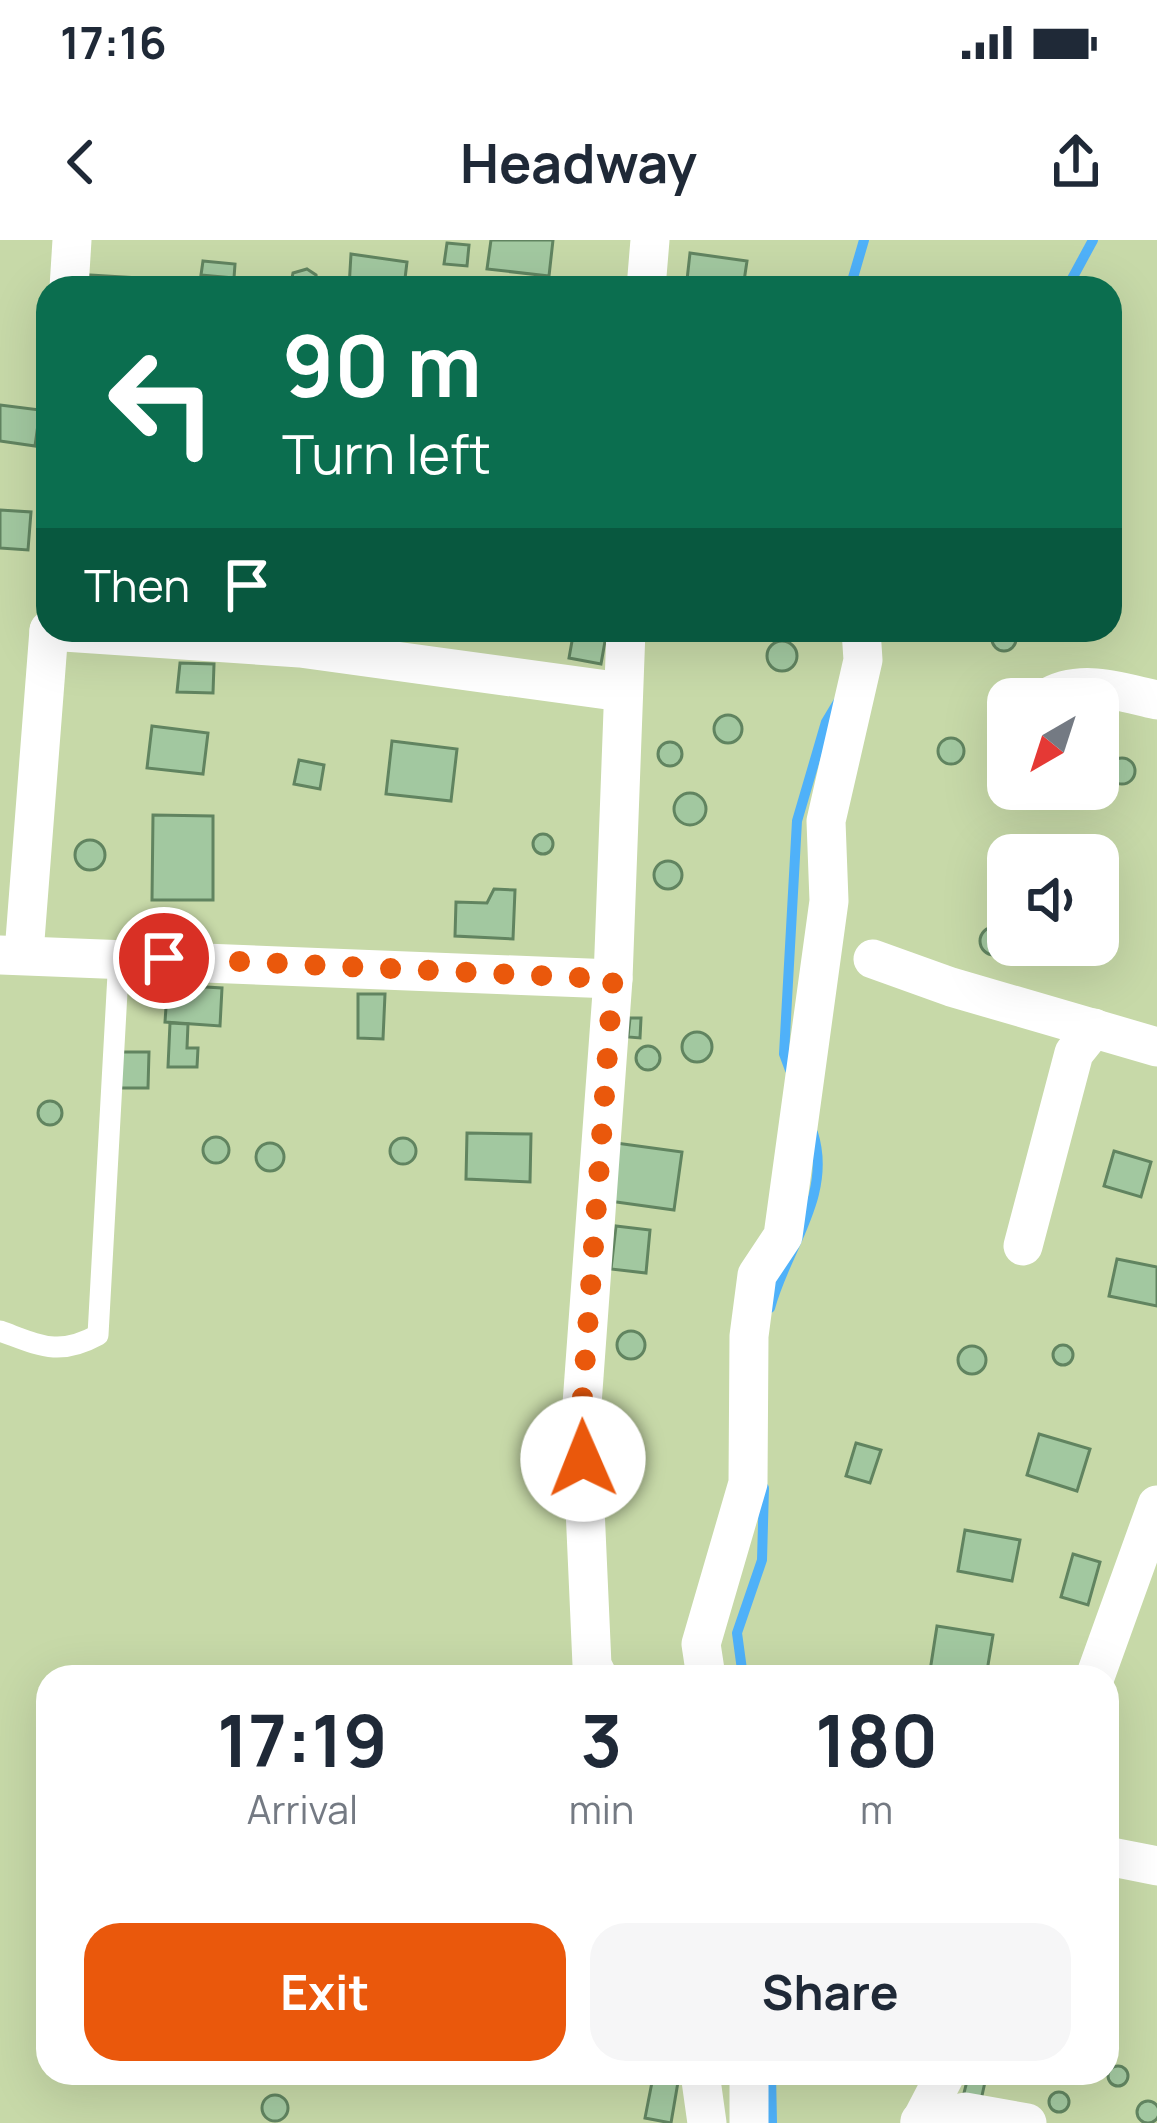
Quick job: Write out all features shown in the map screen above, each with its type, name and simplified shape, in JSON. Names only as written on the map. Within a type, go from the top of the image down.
[{"type":"street","points":[[70,276],[72,240]]},
{"type":"street","points":[[647,276],[650,240]]},
{"type":"street","points":[[48,642],[12,954],[613,979]]},
{"type":"street","points":[[211,642],[300,648],[622,692]]},
{"type":"street","points":[[592,1665],[581,1418],[613,979],[625,642]]},
{"type":"street","points":[[704,1665],[701,1644],[748,1483],[749,1336],[757,1275],[783,1236],[829,901],[826,821],[863,661],[862,642]]},
{"type":"street","points":[[1119,692],[1157,700]]},
{"type":"street","points":[[873,959],[951,987],[1157,1046]]},
{"type":"street","points":[[1023,1246],[1073,1053],[1094,1028]]},
{"type":"street","points":[[1099,1665],[1157,1505]]},
{"type":"street","points":[[1119,1858],[1157,1866]]},
{"type":"street","points":[[702,2085],[707,2123]]},
{"type":"street","points":[[749,2085],[749,2123]]},
{"type":"street","points":[[920,2122],[940,2085]]},
{"type":"street","points":[[920,2122],[965,2112],[1027,2123]]},
{"type":"lane","points":[[0,1331],[52,1350],[98,1335],[119,956]]},
{"type":"building","points":[[491,240],[553,240],[549,276],[487,269]]},
{"type":"building","points":[[447,243],[469,245],[467,266],[444,264]]},
{"type":"building","points":[[690,253],[747,261],[745,276],[687,276]]},
{"type":"building","points":[[351,254],[407,262],[405,276],[350,276]]},
{"type":"building","points":[[203,261],[235,264],[234,276],[201,275]]},
{"type":"building","points":[[307,269],[316,276],[292,276]]},
{"type":"building","points":[[0,405],[36,410],[35,446],[0,441]]},
{"type":"building","points":[[0,510],[31,512],[28,550],[0,548]]},
{"type":"building","points":[[572,642],[605,642],[601,664],[569,658]]},
{"type":"building","points":[[776,642],[788,642],[796,650],[796,662],[788,670],[776,670],[768,662],[768,650]]},
{"type":"building","points":[[993,642],[1015,642],[1004,651]]},
{"type":"building","points":[[180,663],[214,664],[213,693],[177,692]]},
{"type":"building","points":[[728,715],[738,719],[742,729],[738,739],[728,743],[718,739],[714,729],[718,719]]},
{"type":"building","points":[[152,726],[208,733],[203,774],[147,768]]},
{"type":"building","points":[[951,738],[964,751],[951,764],[938,751]]},
{"type":"building","points":[[392,741],[457,749],[451,801],[386,794]]},
{"type":"building","points":[[670,742],[679,745],[679,763],[670,766],[661,763],[658,754],[661,745]]},
{"type":"building","points":[[1119,759],[1134,766],[1131,780],[1119,783]]},
{"type":"building","points":[[299,760],[324,765],[320,789],[294,784]]},
{"type":"building","points":[[690,793],[701,798],[706,809],[701,820],[690,825],[679,820],[674,809],[679,798]]},
{"type":"building","points":[[153,815],[213,816],[213,900],[152,900]]},
{"type":"building","points":[[543,834],[553,844],[543,854],[533,844]]},
{"type":"building","points":[[90,840],[101,844],[105,855],[101,866],[90,870],[79,866],[75,855],[79,844]]},
{"type":"building","points":[[668,861],[678,865],[682,875],[678,885],[668,889],[658,885],[654,875],[658,865]]},
{"type":"building","points":[[494,889],[515,890],[513,939],[455,936],[456,902],[487,903]]},
{"type":"building","points":[[987,929],[987,953],[980,941]]},
{"type":"building","points":[[188,986],[222,988],[220,1026],[165,1022],[167,993]]},
{"type":"building","points":[[358,994],[385,994],[383,1039],[358,1038]]},
{"type":"building","points":[[630,1018],[641,1018],[640,1038],[628,1037]]},
{"type":"building","points":[[170,1023],[188,1024],[187,1048],[198,1048],[197,1067],[168,1067]]},
{"type":"building","points":[[697,1032],[708,1036],[712,1047],[708,1058],[697,1062],[686,1058],[682,1047],[686,1036]]},
{"type":"building","points":[[648,1046],[660,1058],[648,1070],[636,1058]]},
{"type":"building","points":[[119,1052],[149,1052],[148,1088],[118,1088]]},
{"type":"building","points":[[50,1101],[59,1104],[59,1122],[50,1125],[41,1122],[38,1113],[41,1104]]},
{"type":"building","points":[[467,1133],[531,1134],[530,1182],[466,1179]]},
{"type":"building","points":[[216,1137],[226,1140],[226,1160],[216,1163],[206,1160],[203,1150],[206,1140]]},
{"type":"building","points":[[403,1138],[413,1141],[413,1161],[403,1164],[393,1161],[390,1151],[393,1141]]},
{"type":"building","points":[[270,1143],[280,1147],[284,1157],[280,1167],[270,1171],[260,1167],[256,1157],[260,1147]]},
{"type":"building","points":[[616,1143],[682,1152],[674,1210],[609,1201]]},
{"type":"building","points":[[1114,1151],[1151,1162],[1141,1197],[1104,1186]]},
{"type":"building","points":[[616,1226],[650,1230],[646,1273],[611,1269]]},
{"type":"building","points":[[1117,1259],[1157,1267],[1157,1306],[1109,1296]]},
{"type":"building","points":[[631,1331],[641,1335],[645,1345],[641,1355],[631,1359],[621,1355],[617,1345],[621,1335]]},
{"type":"building","points":[[1063,1345],[1073,1355],[1063,1365],[1053,1355]]},
{"type":"building","points":[[972,1346],[982,1350],[986,1360],[982,1370],[972,1374],[962,1370],[958,1360],[962,1350]]},
{"type":"building","points":[[1039,1434],[1090,1449],[1077,1491],[1027,1475]]},
{"type":"building","points":[[856,1443],[881,1450],[870,1483],[846,1476]]},
{"type":"building","points":[[965,1530],[1020,1540],[1012,1581],[958,1571]]},
{"type":"building","points":[[1073,1554],[1100,1562],[1088,1605],[1061,1597]]},
{"type":"building","points":[[937,1626],[993,1635],[988,1665],[931,1665]]},
{"type":"building","points":[[1119,2066],[1125,2069],[1125,2083],[1116,2085]]},
{"type":"building","points":[[651,2085],[677,2085],[671,2123],[645,2118]]},
{"type":"building","points":[[966,2085],[984,2085],[979,2109],[961,2105]]},
{"type":"building","points":[[1059,2092],[1069,2102],[1059,2112],[1049,2102]]},
{"type":"building","points":[[275,2095],[285,2098],[285,2118],[275,2121],[265,2118],[262,2108],[265,2098]]},
{"type":"building","points":[[1140,2104],[1156,2104],[1156,2120],[1140,2120]]},
{"type":"waterway","points":[[854,276],[864,240]]},
{"type":"waterway","points":[[1074,276],[1093,240]]},
{"type":"waterway","points":[[790,1070],[784,1054],[797,821],[826,722],[838,702]]},
{"type":"waterway","points":[[770,1308],[812,1201],[818,1156],[813,1133]]},
{"type":"waterway","points":[[741,1665],[737,1633],[762,1560],[764,1488]]},
{"type":"waterway","points":[[771,2085],[772,2123]]},
{"type":"route","points":[[164,958],[613,979],[581,1418],[583,1459]]}]
